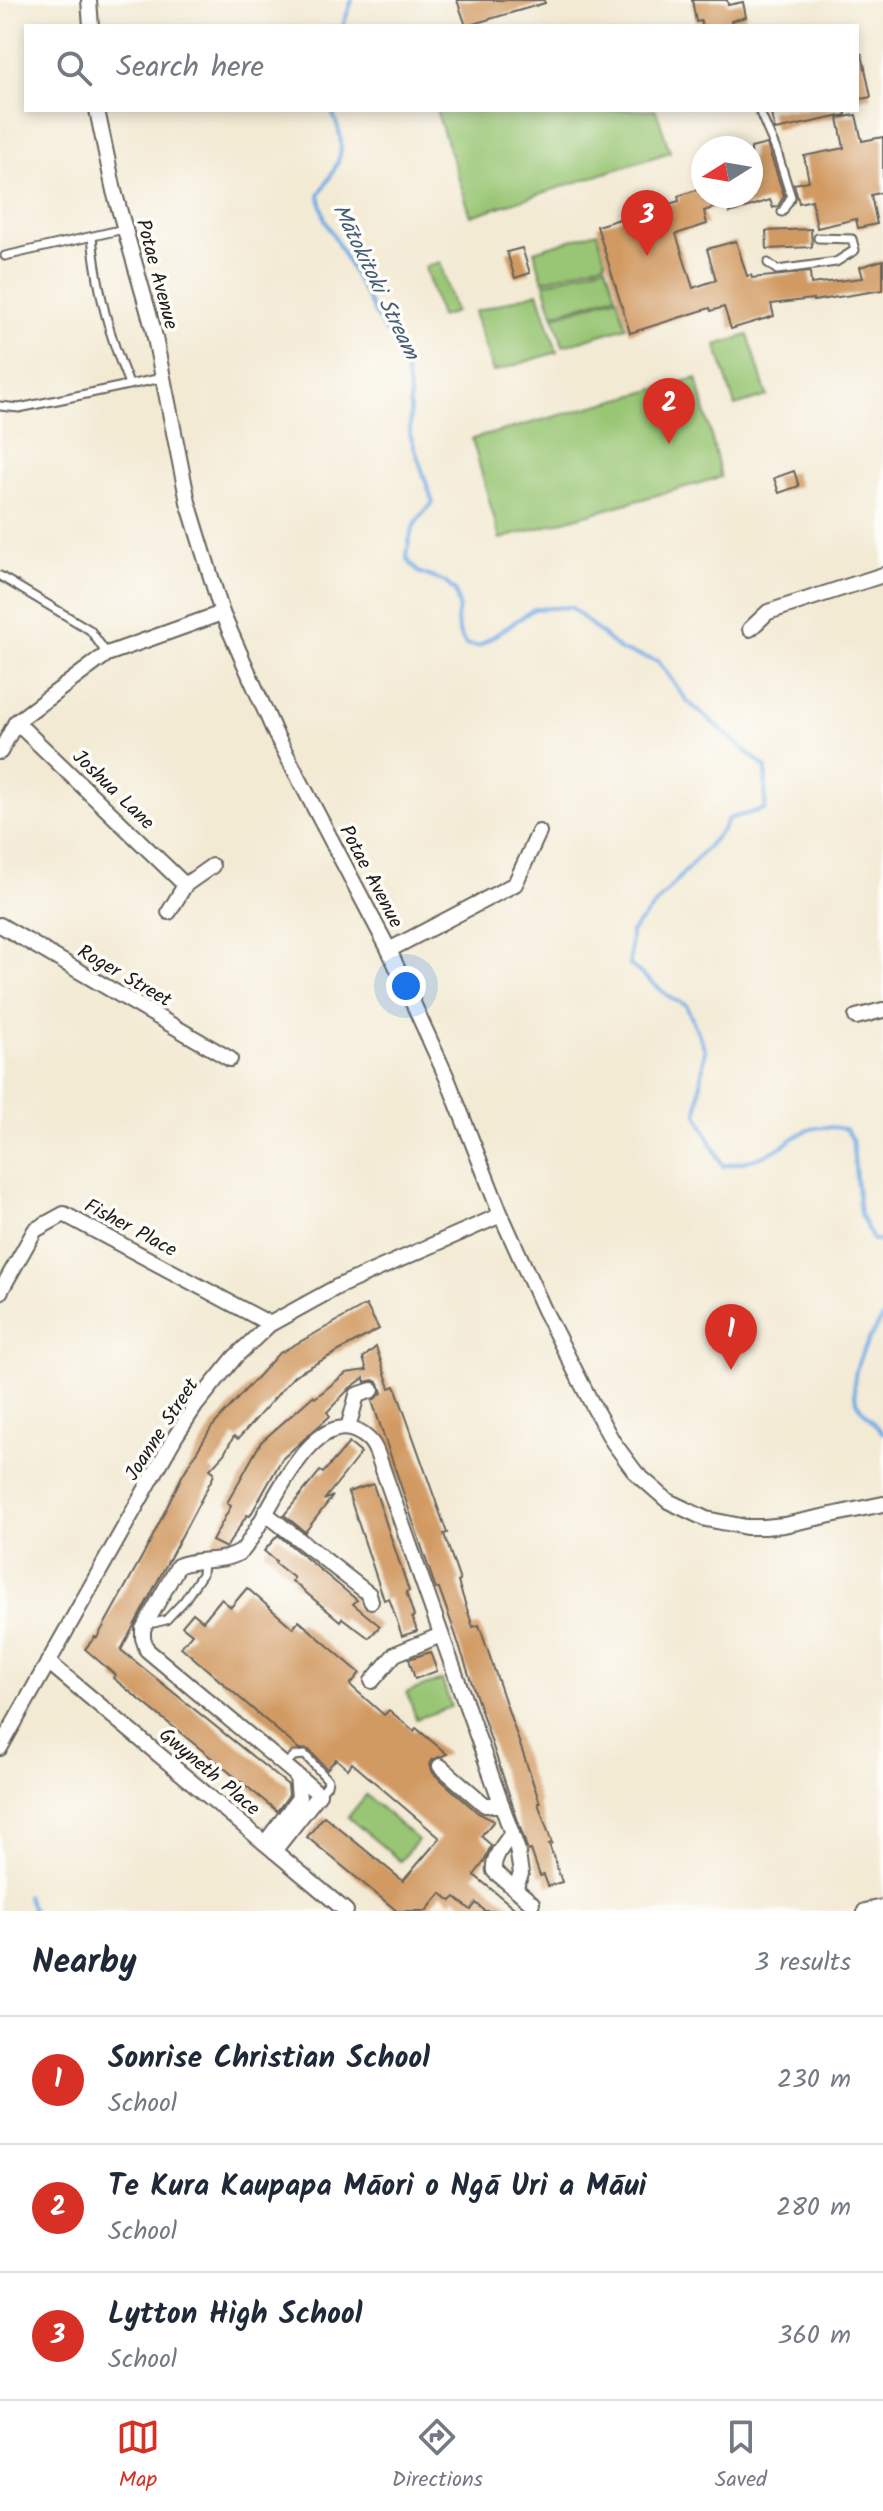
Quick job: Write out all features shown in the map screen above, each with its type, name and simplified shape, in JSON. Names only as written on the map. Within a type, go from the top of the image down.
[{"type":"street","points":[[89,0],[91,24]]},
{"type":"street","name":"Potae Avenue","points":[[97,112],[114,191],[153,328],[188,502],[222,613],[275,733],[389,950],[447,1078],[501,1215],[544,1310],[592,1404],[621,1452],[652,1489],[686,1511],[706,1519],[746,1527],[784,1525],[883,1504]]},
{"type":"street","points":[[750,629],[768,612],[883,575]]},
{"type":"street","points":[[0,752],[16,722],[107,654],[222,613]]},
{"type":"street","name":"Joshua Lane","points":[[16,722],[185,885]]},
{"type":"street","points":[[389,950],[515,884],[539,832]]},
{"type":"street","points":[[169,912],[185,885],[212,866]]},
{"type":"street","name":"Roger Street","points":[[0,925],[230,1059]]},
{"type":"street","points":[[856,1017],[883,1010]]},
{"type":"street","name":"Fisher Place","points":[[0,1292],[35,1230],[64,1214],[270,1324]]},
{"type":"street","name":"Joanne Street","points":[[0,1748],[175,1437],[235,1357],[270,1324],[337,1287],[501,1215]]},
{"type":"street","points":[[348,1428],[357,1395],[372,1390]]},
{"type":"street","points":[[270,1847],[319,1794],[147,1650],[143,1638],[146,1622],[178,1566],[235,1556],[242,1551],[276,1491],[303,1455],[323,1435],[338,1428],[348,1428],[367,1436],[374,1447],[512,1833],[521,1865],[515,1888]]},
{"type":"street","points":[[265,1513],[369,1594],[371,1601]]},
{"type":"street","points":[[372,1681],[395,1654],[441,1635]]},
{"type":"street","name":"Gwyneth Place","points":[[48,1662],[346,1911]]},
{"type":"street","points":[[440,1766],[485,1805],[502,1805]]},
{"type":"street","points":[[270,1847],[299,1798],[297,1776]]},
{"type":"street","points":[[512,1833],[495,1857],[492,1867],[532,1903]]},
{"type":"street","points":[[865,1911],[883,1907]]},
{"type":"lane","points":[[760,112],[788,182],[791,197],[782,212]]},
{"type":"lane","points":[[5,256],[125,228]]},
{"type":"lane","points":[[92,237],[104,315],[129,384]]},
{"type":"lane","points":[[768,263],[777,270],[836,262],[855,250],[852,239],[818,238]]},
{"type":"lane","points":[[0,406],[19,408],[162,378]]},
{"type":"lane","points":[[0,576],[90,630],[107,654]]},
{"type":"lane","points":[[146,1622],[166,1620],[184,1601],[202,1574],[203,1561]]},
{"type":"lane","points":[[284,1765],[294,1756],[305,1755],[328,1780],[319,1794]]},
{"type":"green space","points":[[437,112],[657,112],[670,152],[471,216]]},
{"type":"green space","points":[[597,232],[606,262],[543,281],[534,251]]},
{"type":"green space","points":[[440,262],[455,312],[440,317],[425,267]]},
{"type":"green space","points":[[606,265],[616,295],[553,314],[544,284]]},
{"type":"green space","points":[[538,292],[557,352],[493,372],[474,312]]},
{"type":"green space","points":[[617,297],[626,327],[563,346],[554,316]]},
{"type":"green space","points":[[748,335],[767,396],[735,406],[716,345]]},
{"type":"green space","points":[[697,378],[721,477],[500,539],[472,439]]},
{"type":"green space","points":[[442,1680],[451,1707],[416,1719],[407,1692]]},
{"type":"green space","points":[[366,1795],[418,1840],[400,1861],[348,1817]]},
{"type":"building","points":[[457,0],[544,0],[545,3],[473,24],[465,24]]},
{"type":"building","points":[[692,0],[727,0],[728,5],[743,2],[746,17],[731,21],[732,24],[696,22]]},
{"type":"building","points":[[862,54],[871,97],[859,100],[859,55]]},
{"type":"building","points":[[770,112],[845,112],[846,115],[775,130]]},
{"type":"building","points":[[856,115],[862,141],[883,137],[883,192],[871,195],[877,224],[858,228],[856,219],[817,228],[812,200],[799,203],[794,184],[809,181],[804,156],[844,148],[838,118]]},
{"type":"building","points":[[767,144],[784,196],[773,208],[770,200],[763,202],[763,145]]},
{"type":"building","points":[[691,192],[691,208],[713,208],[704,211],[707,224],[676,234],[693,288],[716,280],[707,249],[736,241],[747,276],[751,275],[752,278],[810,272],[811,284],[863,278],[860,267],[883,260],[883,290],[771,304],[774,316],[731,329],[724,307],[711,311],[710,308],[630,333],[597,226],[679,201],[678,196]]},
{"type":"building","points":[[729,208],[745,208],[730,213]]},
{"type":"building","points":[[811,229],[812,247],[767,249],[766,231]]},
{"type":"building","points":[[522,248],[530,273],[515,278],[507,252]]},
{"type":"building","points":[[794,471],[799,486],[779,493],[774,478]]},
{"type":"building","points":[[366,1305],[379,1329],[295,1375],[238,1439],[234,1436],[224,1454],[210,1469],[214,1472],[213,1477],[121,1650],[288,1785],[289,1795],[277,1811],[113,1678],[115,1675],[85,1649],[97,1638],[182,1476],[211,1428],[278,1354]]},
{"type":"building","points":[[376,1347],[390,1388],[395,1386],[447,1533],[444,1534],[473,1627],[479,1625],[540,1803],[562,1882],[548,1886],[544,1875],[540,1876],[531,1850],[528,1851],[455,1633],[439,1588],[436,1589],[372,1401],[382,1393],[379,1383],[373,1380],[365,1382],[364,1378],[350,1388],[327,1412],[330,1416],[282,1459],[250,1516],[247,1515],[226,1548],[212,1541],[231,1506],[227,1503],[261,1442],[313,1396],[315,1398],[346,1373],[367,1370],[363,1358]]},
{"type":"building","points":[[349,1443],[361,1453],[324,1500],[333,1496],[305,1532],[284,1515],[320,1471],[323,1473]]},
{"type":"building","points":[[373,1484],[409,1591],[406,1592],[417,1631],[402,1636],[389,1598],[384,1600],[348,1492]]},
{"type":"building","points":[[278,1535],[357,1600],[353,1604],[380,1626],[369,1638],[342,1618],[340,1621],[292,1581],[294,1578],[264,1551]]},
{"type":"building","points":[[247,1588],[293,1628],[299,1621],[360,1673],[350,1685],[384,1715],[389,1710],[447,1754],[432,1760],[433,1773],[478,1813],[494,1821],[481,1836],[491,1845],[474,1875],[518,1911],[485,1911],[476,1903],[471,1910],[455,1897],[451,1901],[441,1893],[426,1911],[397,1911],[307,1837],[324,1816],[403,1881],[440,1838],[352,1763],[348,1769],[336,1759],[327,1769],[309,1750],[299,1749],[181,1647],[192,1634],[182,1626],[193,1613],[203,1621],[221,1599],[231,1607]]},
{"type":"building","points":[[430,1652],[437,1671],[415,1679],[409,1659]]},
{"type":"waterway","name":"Mātokitoki Stream","points":[[344,24],[352,0]]},
{"type":"waterway","name":"Mātokitoki Stream","points":[[332,112],[341,145],[337,163],[319,195],[325,220],[404,362],[410,396],[410,434],[433,503],[413,528],[407,559],[418,572],[445,582],[455,591],[459,606],[457,621],[466,645],[479,646],[534,609],[571,607],[620,650],[658,661],[687,701],[766,768],[765,809],[728,819],[723,829],[631,932],[630,965],[672,999],[686,1005],[705,1049],[697,1114],[723,1166],[766,1155],[810,1129],[846,1129],[852,1139],[860,1214],[873,1240],[883,1241]]},
{"type":"waterway","points":[[883,1317],[861,1356],[854,1388],[860,1408],[883,1433]]},
{"type":"waterway","points":[[27,1896],[34,1911]]},
{"type":"place","name":"Lytton High School","points":[[647,256]]},
{"type":"place","name":"Te Kura Kaupapa Māori o Ngā Uri a Māui","points":[[669,444]]},
{"type":"place","name":"Sonrise Christian School","points":[[731,1370]]}]
